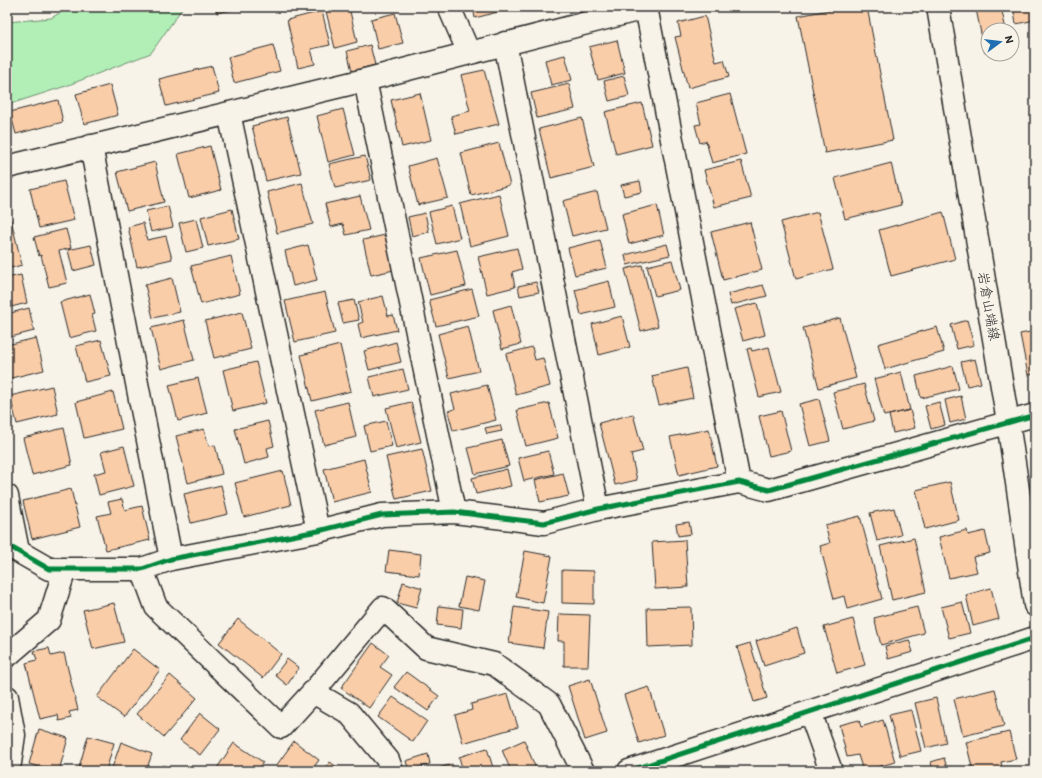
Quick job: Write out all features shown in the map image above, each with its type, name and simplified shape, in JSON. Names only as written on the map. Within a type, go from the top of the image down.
[{"type":"street","points":[[449,7],[469,53]]},
{"type":"street","points":[[7,167],[365,80],[647,7],[739,482]]},
{"type":"street","name":"岩倉山端線","points":[[938,7],[1008,422],[1035,605]]},
{"type":"street","points":[[505,44],[598,509]]},
{"type":"street","points":[[365,80],[454,512]]},
{"type":"street","points":[[228,113],[318,531]]},
{"type":"street","points":[[91,146],[171,559]]},
{"type":"street","points":[[7,496],[13,548],[49,569],[142,569],[171,559],[318,531],[382,515],[454,512],[544,523],[598,509],[739,482],[769,490],[1035,414]]},
{"type":"street","points":[[7,656],[49,620],[65,569]]},
{"type":"street","points":[[142,569],[156,607],[281,727],[313,692],[383,608],[426,648],[494,664],[548,704],[583,771]]},
{"type":"street","points":[[629,771],[1035,638]]},
{"type":"street","points":[[313,692],[349,714],[388,760],[392,771]]},
{"type":"street","points":[[7,697],[14,735],[10,763],[7,766]]},
{"type":"street","points":[[810,712],[831,771]]},
{"type":"green space","points":[[70,7],[183,7],[151,53],[66,86],[7,105],[7,22],[51,18]]},
{"type":"building","points":[[216,7],[244,7],[217,13]]},
{"type":"building","points":[[325,7],[349,7],[357,42],[335,48]]},
{"type":"building","points":[[473,7],[509,7],[509,9],[475,18]]},
{"type":"building","points":[[844,7],[867,7],[893,140],[825,153],[798,16]]},
{"type":"building","points":[[1001,7],[1004,22],[980,22],[980,29],[976,9]]},
{"type":"building","points":[[1013,7],[1035,7],[1035,20],[1020,23],[1016,22]]},
{"type":"building","points":[[322,11],[330,45],[311,49],[315,64],[298,68],[287,20]]},
{"type":"building","points":[[395,13],[403,43],[378,49],[371,19]]},
{"type":"building","points":[[705,16],[716,62],[724,60],[729,77],[688,88],[675,37],[681,36],[678,23]]},
{"type":"building","points":[[617,40],[625,73],[598,80],[589,47]]},
{"type":"building","points":[[273,45],[280,71],[234,83],[228,57]]},
{"type":"building","points":[[370,45],[375,65],[352,71],[347,51]]},
{"type":"building","points":[[565,55],[572,80],[551,85],[545,60]]},
{"type":"building","points":[[212,66],[219,93],[166,106],[159,79]]},
{"type":"building","points":[[484,70],[499,124],[456,134],[451,116],[470,111],[461,75]]},
{"type":"building","points":[[624,76],[629,96],[609,101],[604,81]]},
{"type":"building","points":[[569,84],[575,109],[537,118],[531,93]]},
{"type":"building","points":[[110,85],[118,115],[84,124],[76,94]]},
{"type":"building","points":[[420,93],[431,140],[402,147],[391,100]]},
{"type":"building","points":[[730,94],[746,154],[712,163],[706,141],[700,143],[695,125],[701,124],[696,103]]},
{"type":"building","points":[[58,100],[63,122],[16,134],[10,112]]},
{"type":"building","points":[[642,103],[652,145],[616,154],[605,112]]},
{"type":"building","points":[[343,109],[355,155],[328,162],[317,116]]},
{"type":"building","points":[[287,117],[301,173],[266,181],[252,126]]},
{"type":"building","points":[[582,118],[594,167],[551,178],[539,129]]},
{"type":"building","points":[[499,143],[510,185],[471,195],[461,153]]},
{"type":"building","points":[[210,146],[221,190],[189,198],[178,154]]},
{"type":"building","points":[[365,156],[371,180],[335,188],[329,164]]},
{"type":"building","points":[[437,158],[448,198],[418,205],[408,166]]},
{"type":"building","points":[[741,161],[751,198],[714,207],[704,170]]},
{"type":"building","points":[[155,162],[164,202],[127,211],[117,172]]},
{"type":"building","points":[[891,163],[901,205],[845,219],[835,178]]},
{"type":"building","points":[[64,181],[74,220],[39,228],[30,189]]},
{"type":"building","points":[[640,181],[642,192],[624,196],[621,185]]},
{"type":"building","points":[[302,183],[313,224],[277,233],[267,192]]},
{"type":"building","points":[[597,192],[606,228],[572,236],[563,201]]},
{"type":"building","points":[[499,194],[509,236],[470,246],[460,204]]},
{"type":"building","points":[[360,196],[369,230],[346,235],[343,224],[331,227],[325,204]]},
{"type":"building","points":[[657,205],[664,235],[629,244],[622,214]]},
{"type":"building","points":[[168,206],[173,227],[151,232],[146,211]]},
{"type":"building","points":[[452,206],[460,238],[437,244],[429,212]]},
{"type":"building","points":[[232,209],[239,239],[208,246],[201,217]]},
{"type":"building","points":[[818,212],[833,269],[796,279],[781,222]]},
{"type":"building","points":[[943,212],[955,259],[891,276],[879,230]]},
{"type":"building","points":[[425,213],[429,232],[412,236],[408,217]]},
{"type":"building","points":[[196,219],[203,248],[186,252],[179,223]]},
{"type":"building","points":[[11,220],[22,265],[7,269],[7,221]]},
{"type":"building","points":[[750,222],[762,270],[723,280],[711,232]]},
{"type":"building","points":[[143,223],[147,240],[166,236],[172,259],[137,267],[128,227]]},
{"type":"building","points":[[66,229],[71,248],[59,251],[67,283],[49,287],[41,255],[39,256],[34,237]]},
{"type":"building","points":[[385,235],[394,270],[371,275],[363,240]]},
{"type":"building","points":[[600,240],[607,268],[575,275],[568,248]]},
{"type":"building","points":[[667,244],[670,255],[627,265],[625,255]]},
{"type":"building","points":[[91,245],[96,265],[73,271],[68,250]]},
{"type":"building","points":[[308,245],[317,280],[293,286],[285,251]]},
{"type":"building","points":[[517,248],[522,269],[512,272],[515,287],[487,294],[478,257]]},
{"type":"building","points":[[457,250],[466,286],[430,295],[421,258]]},
{"type":"building","points":[[231,256],[240,294],[201,304],[191,266]]},
{"type":"building","points":[[672,260],[680,290],[655,296],[647,266]]},
{"type":"building","points":[[642,265],[658,326],[641,331],[625,269]]},
{"type":"building","points":[[21,275],[27,303],[7,308],[7,278]]},
{"type":"building","points":[[172,278],[180,312],[153,318],[145,285]]},
{"type":"building","points":[[609,281],[615,307],[581,315],[575,290]]},
{"type":"building","points":[[536,282],[539,292],[520,296],[518,286]]},
{"type":"building","points":[[763,285],[767,296],[731,305],[728,294]]},
{"type":"building","points":[[472,289],[479,316],[436,326],[429,300]]},
{"type":"building","points":[[325,292],[335,333],[295,342],[285,301]]},
{"type":"building","points":[[90,294],[95,314],[92,315],[96,331],[69,338],[60,302]]},
{"type":"building","points":[[383,296],[388,316],[393,315],[397,330],[361,338],[358,324],[363,322],[358,302]]},
{"type":"building","points":[[354,300],[359,320],[343,323],[338,303]]},
{"type":"building","points":[[757,303],[765,335],[743,341],[734,309]]},
{"type":"building","points":[[511,305],[521,344],[502,349],[493,310]]},
{"type":"building","points":[[29,308],[34,331],[7,338],[7,314]]},
{"type":"building","points":[[242,312],[251,349],[214,358],[205,321]]},
{"type":"building","points":[[622,316],[630,347],[599,355],[592,324]]},
{"type":"building","points":[[840,318],[856,378],[819,388],[803,328]]},
{"type":"building","points":[[184,320],[194,360],[161,369],[151,328]]},
{"type":"building","points":[[967,320],[974,345],[957,349],[951,325]]},
{"type":"building","points":[[468,326],[479,371],[449,378],[438,334]]},
{"type":"building","points":[[937,327],[944,352],[885,369],[878,344]]},
{"type":"building","points":[[1035,331],[1035,374],[1028,375],[1020,334]]},
{"type":"building","points":[[36,338],[44,370],[7,379],[7,345]]},
{"type":"building","points":[[101,340],[111,376],[85,382],[76,346]]},
{"type":"building","points":[[396,342],[401,362],[369,370],[364,351]]},
{"type":"building","points":[[340,345],[351,391],[312,401],[301,355]]},
{"type":"building","points":[[532,347],[535,360],[543,358],[550,386],[516,395],[506,354]]},
{"type":"building","points":[[769,347],[781,392],[759,397],[747,349],[751,348],[752,351]]},
{"type":"building","points":[[975,359],[981,383],[967,386],[961,362]]},
{"type":"building","points":[[256,362],[266,403],[233,411],[223,370]]},
{"type":"building","points":[[953,366],[959,389],[921,398],[916,376]]},
{"type":"building","points":[[687,368],[693,398],[659,405],[652,376]]},
{"type":"building","points":[[403,369],[408,389],[374,397],[369,377]]},
{"type":"building","points":[[901,372],[910,410],[884,416],[874,379]]},
{"type":"building","points":[[198,378],[207,413],[178,421],[169,385]]},
{"type":"building","points":[[864,384],[874,421],[843,429],[833,392]]},
{"type":"building","points":[[487,385],[496,420],[453,431],[448,411],[455,409],[451,394]]},
{"type":"building","points":[[52,386],[58,414],[17,424],[10,396]]},
{"type":"building","points":[[113,392],[122,429],[84,438],[76,402]]},
{"type":"building","points":[[961,396],[966,419],[950,423],[945,400]]},
{"type":"building","points":[[819,399],[830,441],[810,446],[799,404]]},
{"type":"building","points":[[348,402],[356,437],[324,445],[315,410]]},
{"type":"building","points":[[411,402],[421,442],[396,448],[386,408]]},
{"type":"building","points":[[939,402],[945,425],[931,429],[925,406]]},
{"type":"building","points":[[549,403],[558,438],[526,446],[517,410]]},
{"type":"building","points":[[910,410],[915,428],[893,433],[889,415]]},
{"type":"building","points":[[781,411],[791,451],[769,456],[759,416]]},
{"type":"building","points":[[633,414],[643,451],[631,454],[637,480],[615,485],[599,423]]},
{"type":"building","points":[[268,421],[274,446],[267,448],[269,457],[244,464],[235,429]]},
{"type":"building","points":[[386,421],[392,446],[370,451],[364,426]]},
{"type":"building","points":[[500,425],[502,431],[487,434],[485,428]]},
{"type":"building","points":[[64,428],[72,465],[32,475],[23,438]]},
{"type":"building","points":[[204,429],[209,446],[215,445],[222,474],[188,483],[176,436]]},
{"type":"building","points":[[709,429],[717,466],[679,475],[670,437]]},
{"type":"building","points":[[502,440],[509,466],[475,474],[468,448]]},
{"type":"building","points":[[124,446],[134,486],[99,495],[94,474],[106,471],[101,452]]},
{"type":"building","points":[[422,449],[432,491],[396,499],[386,457]]},
{"type":"building","points":[[548,451],[554,474],[524,481],[518,458]]},
{"type":"building","points":[[364,459],[372,492],[332,502],[324,469]]},
{"type":"building","points":[[507,469],[511,486],[476,494],[472,478]]},
{"type":"building","points":[[283,471],[291,505],[244,517],[235,483]]},
{"type":"building","points":[[563,473],[569,496],[540,502],[535,480]]},
{"type":"building","points":[[950,482],[959,520],[925,529],[916,490]]},
{"type":"building","points":[[221,485],[228,514],[191,523],[184,494]]},
{"type":"building","points":[[71,489],[80,527],[32,539],[23,501]]},
{"type":"building","points":[[122,499],[125,510],[142,506],[150,540],[106,550],[97,516],[111,513],[108,502]]},
{"type":"building","points":[[894,508],[901,535],[877,541],[870,513]]},
{"type":"building","points":[[860,516],[882,599],[847,609],[844,596],[834,599],[820,546],[830,543],[825,525]]},
{"type":"building","points":[[689,522],[691,534],[678,536],[676,524]]},
{"type":"building","points":[[967,530],[968,535],[985,531],[990,553],[973,557],[977,572],[949,578],[939,537]]},
{"type":"building","points":[[914,538],[926,592],[892,600],[880,546]]},
{"type":"building","points":[[685,540],[688,587],[655,589],[652,542]]},
{"type":"building","points":[[389,550],[421,554],[419,575],[386,571]]},
{"type":"building","points":[[525,551],[552,556],[543,603],[516,597]]},
{"type":"building","points":[[562,570],[594,571],[594,604],[562,603]]},
{"type":"building","points":[[465,577],[485,581],[479,610],[459,606]]},
{"type":"building","points":[[403,582],[422,588],[416,608],[397,603]]},
{"type":"building","points":[[991,588],[999,619],[973,626],[966,595]]},
{"type":"building","points":[[962,602],[970,633],[949,638],[941,607]]},
{"type":"building","points":[[114,603],[124,642],[93,649],[83,610]]},
{"type":"building","points":[[439,606],[463,609],[461,628],[437,625]]},
{"type":"building","points":[[514,607],[548,612],[543,648],[509,643]]},
{"type":"building","points":[[691,607],[692,645],[648,647],[647,608]]},
{"type":"building","points":[[917,607],[924,633],[881,645],[874,618]]},
{"type":"building","points":[[559,614],[590,615],[588,666],[564,666],[564,641],[558,641]]},
{"type":"building","points":[[238,619],[281,654],[263,678],[219,643]]},
{"type":"building","points":[[853,619],[865,665],[837,673],[824,627]]},
{"type":"building","points":[[797,628],[804,653],[764,666],[756,641]]},
{"type":"building","points":[[909,640],[913,652],[888,659],[885,646]]},
{"type":"building","points":[[373,643],[389,655],[380,667],[392,675],[369,708],[341,688]]},
{"type":"building","points":[[750,643],[767,698],[754,702],[737,647]]},
{"type":"building","points":[[49,648],[51,656],[64,653],[78,710],[69,712],[71,718],[59,721],[58,715],[40,719],[26,663],[37,660],[34,651]]},
{"type":"building","points":[[133,649],[160,670],[124,717],[97,697]]},
{"type":"building","points":[[287,659],[299,668],[287,685],[275,675]]},
{"type":"building","points":[[406,672],[439,696],[428,711],[394,687]]},
{"type":"building","points":[[170,675],[197,698],[164,737],[137,714]]},
{"type":"building","points":[[590,679],[607,733],[585,740],[568,686]]},
{"type":"building","points":[[649,687],[664,735],[639,743],[624,695]]},
{"type":"building","points":[[995,689],[1004,726],[963,736],[954,699]]},
{"type":"building","points":[[508,694],[518,727],[463,743],[455,715],[472,710],[471,704]]},
{"type":"building","points":[[393,697],[427,721],[413,742],[378,717]]},
{"type":"building","points":[[936,698],[946,743],[926,748],[915,703]]},
{"type":"building","points":[[911,710],[921,751],[900,756],[889,715]]},
{"type":"building","points":[[200,713],[220,729],[200,755],[180,740]]},
{"type":"building","points":[[859,720],[861,727],[883,720],[895,762],[863,771],[858,755],[847,757],[839,725]]},
{"type":"building","points":[[39,729],[68,738],[59,771],[53,771],[29,764]]},
{"type":"building","points":[[1009,732],[1016,759],[1001,762],[1002,768],[991,771],[973,771],[966,742]]},
{"type":"building","points":[[88,736],[114,743],[106,771],[78,771]]},
{"type":"building","points":[[524,740],[537,771],[511,771],[502,750]]},
{"type":"building","points":[[294,741],[319,760],[311,771],[283,771],[276,766]]},
{"type":"building","points":[[121,742],[152,754],[146,771],[111,771]]},
{"type":"building","points":[[234,743],[263,762],[257,771],[215,771]]},
{"type":"building","points":[[487,748],[494,771],[463,771],[459,757]]},
{"type":"building","points":[[428,754],[430,764],[409,771],[406,761]]},
{"type":"building","points":[[944,758],[948,771],[933,771],[931,762]]},
{"type":"building","points":[[330,762],[342,771],[323,771]]},
{"type":"building","points":[[452,764],[455,771],[430,771]]},
{"type":"building","points":[[163,765],[175,771],[161,771]]},
{"type":"building","points":[[920,766],[921,771],[904,771]]},
{"type":"cycle path","points":[[7,545],[49,569],[142,569],[171,559],[318,531],[382,515],[454,512],[544,523],[598,509],[739,482],[769,490],[1035,415]]},
{"type":"cycle path","points":[[629,771],[1035,638]]}]
